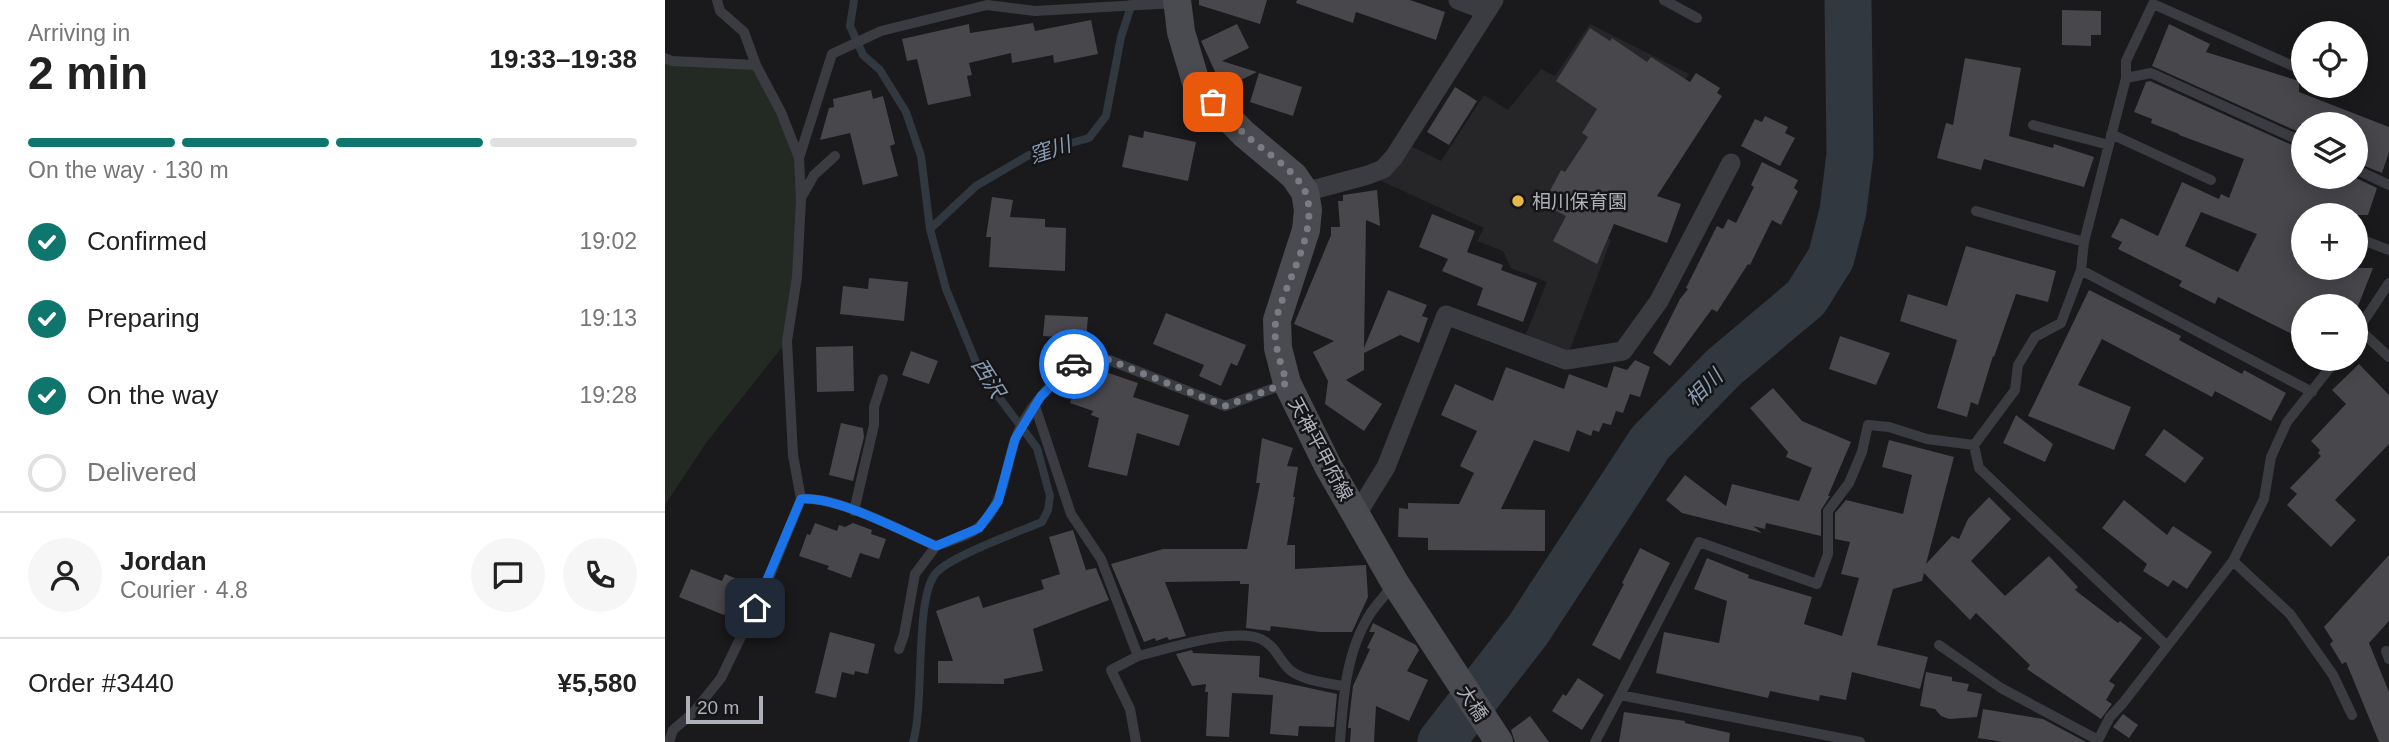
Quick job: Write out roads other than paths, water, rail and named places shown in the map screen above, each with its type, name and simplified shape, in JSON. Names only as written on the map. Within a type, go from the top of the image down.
[{"type":"main road","points":[[1168,2],[1181,32],[1197,86],[1244,134],[1294,176],[1305,192]]},
{"type":"main road","name":"天神平甲府線","points":[[1305,192],[1308,210],[1306,230],[1276,320],[1277,348],[1287,383],[1328,466],[1395,583],[1453,672]]},
{"type":"main road","name":"大橋","points":[[1453,672],[1496,738]]},
{"type":"street","points":[[1305,192],[1383,169],[1394,157],[1490,6],[1458,0]]},
{"type":"street","points":[[1357,514],[1386,467],[1446,315],[1566,359],[1623,351],[1659,301],[1731,163]]},
{"type":"lane","points":[[669,742],[673,730],[693,713],[721,678],[766,585],[801,499],[793,454],[787,341],[797,277],[801,199],[799,158],[781,112],[756,65],[744,32],[720,11],[717,0]]},
{"type":"lane","points":[[1664,0],[1697,18]]},
{"type":"lane","points":[[799,158],[832,54],[881,31],[986,2],[1035,10],[1063,5],[1114,7],[1168,2]]},
{"type":"lane","points":[[2167,646],[1979,468],[1974,446],[2015,390],[2018,365],[2035,337],[2061,323],[2081,270],[2084,242],[2126,78],[2126,61],[2154,4],[2291,65]]},
{"type":"lane","points":[[665,58],[672,61],[756,65]]},
{"type":"lane","points":[[2126,78],[2151,73],[2291,137]]},
{"type":"lane","points":[[2032,125],[2109,145]]},
{"type":"lane","points":[[2111,134],[2211,180]]},
{"type":"lane","points":[[801,199],[814,175],[835,156]]},
{"type":"lane","points":[[2368,176],[2389,186]]},
{"type":"lane","points":[[1976,211],[2084,242]]},
{"type":"lane","points":[[2368,242],[2389,250]]},
{"type":"lane","points":[[2081,270],[2312,392]]},
{"type":"lane","points":[[2368,314],[2389,283]]},
{"type":"lane","points":[[2368,340],[2389,357]]},
{"type":"lane","points":[[899,649],[915,574],[936,546],[979,528],[998,502],[1015,439],[1041,396],[1078,360],[1094,354],[1225,406],[1287,383]]},
{"type":"lane","points":[[1938,645],[2001,688],[2098,741],[2110,717],[2233,561],[2264,499],[2271,457],[2287,422],[2328,371]]},
{"type":"lane","points":[[854,511],[874,425],[874,407],[883,379]]},
{"type":"lane","points":[[1033,409],[1071,514],[1101,559],[1138,656]]},
{"type":"lane","points":[[1595,742],[1699,542],[1817,584],[1828,554],[1828,511],[1849,483],[1862,452],[1868,425],[1889,427],[1927,439],[1974,446]]},
{"type":"lane","points":[[801,499],[814,498],[854,511],[936,546]]},
{"type":"lane","points":[[2233,561],[2290,614],[2333,675],[2352,715]]},
{"type":"lane","points":[[1340,742],[1343,686],[1353,653],[1371,613],[1395,583]]},
{"type":"lane","points":[[1136,742],[1130,709],[1111,670],[1138,656],[1219,637],[1251,637],[1261,639],[1273,648],[1291,671],[1343,686]]},
{"type":"lane","points":[[1620,695],[1860,742]]},
{"type":"waterway","name":"西沢","points":[[854,0],[850,26],[863,55],[880,70],[906,112],[921,156],[930,229],[946,289],[980,372],[1037,448],[1050,496],[1048,510],[1042,522],[970,552],[936,573],[929,586],[922,627],[919,703],[913,742]]},
{"type":"waterway","name":"窪川","points":[[930,229],[976,186],[1029,155],[1089,138],[1106,116],[1121,37],[1133,0]]},
{"type":"waterway","name":"相川","points":[[1441,742],[1528,630],[1650,443],[1723,368],[1806,298],[1831,258],[1843,211],[1850,154],[1848,0]]},
{"type":"place","name":"相川保育園","points":[[1518,201]]}]
